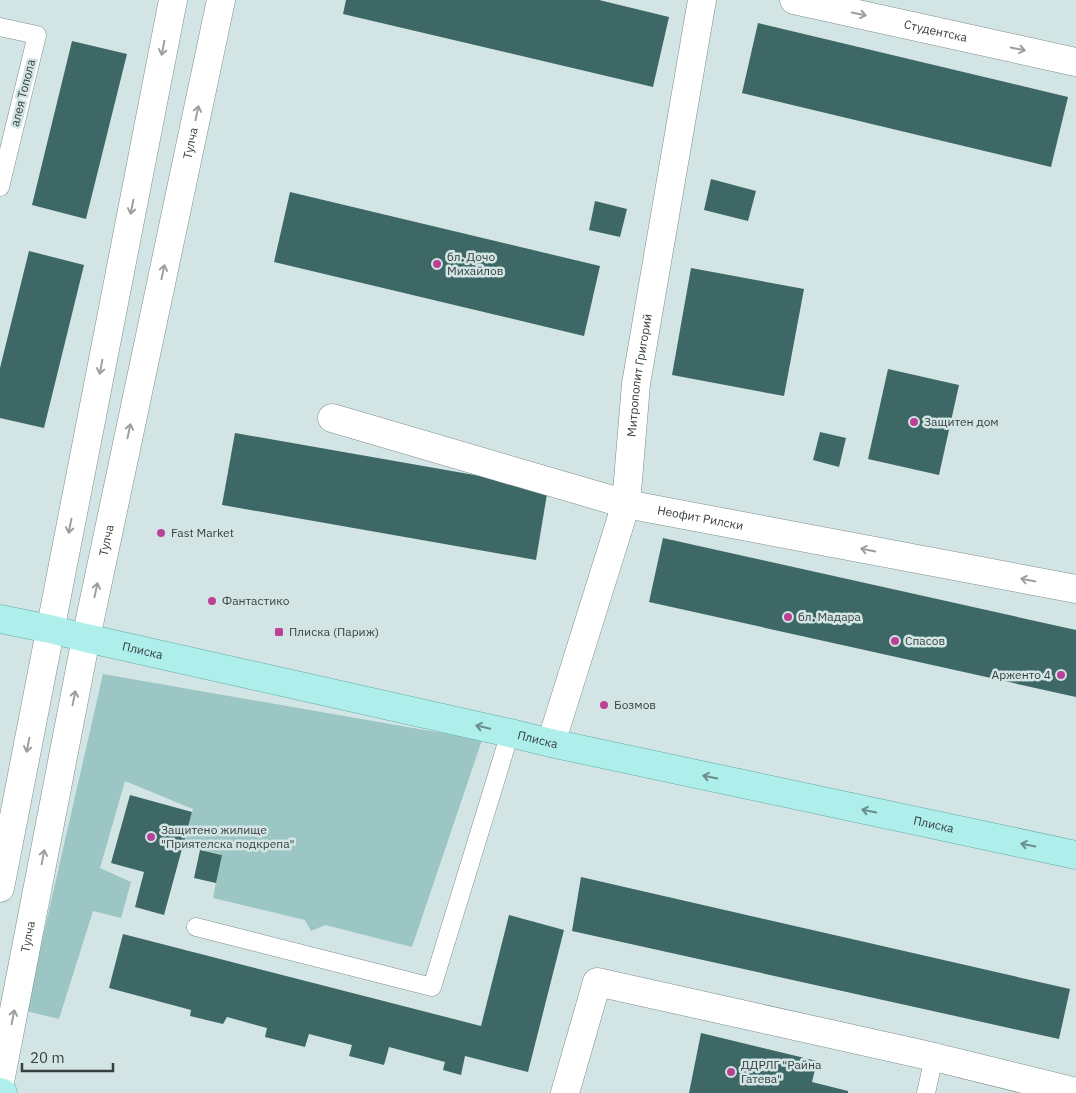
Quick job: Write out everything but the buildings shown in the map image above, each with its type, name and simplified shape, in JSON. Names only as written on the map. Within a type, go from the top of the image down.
[{"type":"main road","name":"Плиска","points":[[0,619],[551,743],[1076,855]]},
{"type":"street","points":[[0,888],[173,0]]},
{"type":"street","name":"Тулча","points":[[0,1082],[86,638],[221,0]]},
{"type":"street","name":"Митрополит Григорий","points":[[551,743],[626,504],[636,384],[702,0]]},
{"type":"street","name":"Студентска","points":[[794,0],[1076,62]]},
{"type":"street","name":"Неофит Рилски","points":[[332,418],[626,504],[1076,589]]},
{"type":"street","points":[[565,1093],[598,982],[934,1057],[1076,1092]]},
{"type":"lane","name":"алея Топола","points":[[0,27],[36,35],[0,187]]},
{"type":"lane","points":[[196,928],[432,987],[510,733]]},
{"type":"lane","points":[[926,1093],[934,1057]]},
{"type":"shaded area","points":[[103,674],[482,740],[412,947],[325,925],[311,931],[305,920],[213,898],[221,854],[182,846],[193,809],[125,781],[100,868],[131,882],[121,918],[93,911],[59,1019],[26,1011]]},
{"type":"place","name":"бл. Дочо Михайлов","points":[[437,264]]},
{"type":"place","name":"Защитен дом","points":[[914,422]]},
{"type":"place","name":"Fast Market","points":[[161,533]]},
{"type":"place","name":"Фантастико","points":[[212,601]]},
{"type":"place","name":"бл. Мадара","points":[[788,617]]},
{"type":"place","name":"Плиска (Париж)","points":[[279,632]]},
{"type":"place","name":"Спасов","points":[[895,641]]},
{"type":"place","name":"Арженто 4","points":[[1061,675]]},
{"type":"place","name":"Бозмов","points":[[604,705]]},
{"type":"place","name":"Защитено жилище \"Приятелска подкрепа\"","points":[[151,837]]},
{"type":"place","name":"ДДРЛГ \"Райна Гатева\"","points":[[731,1072]]}]
